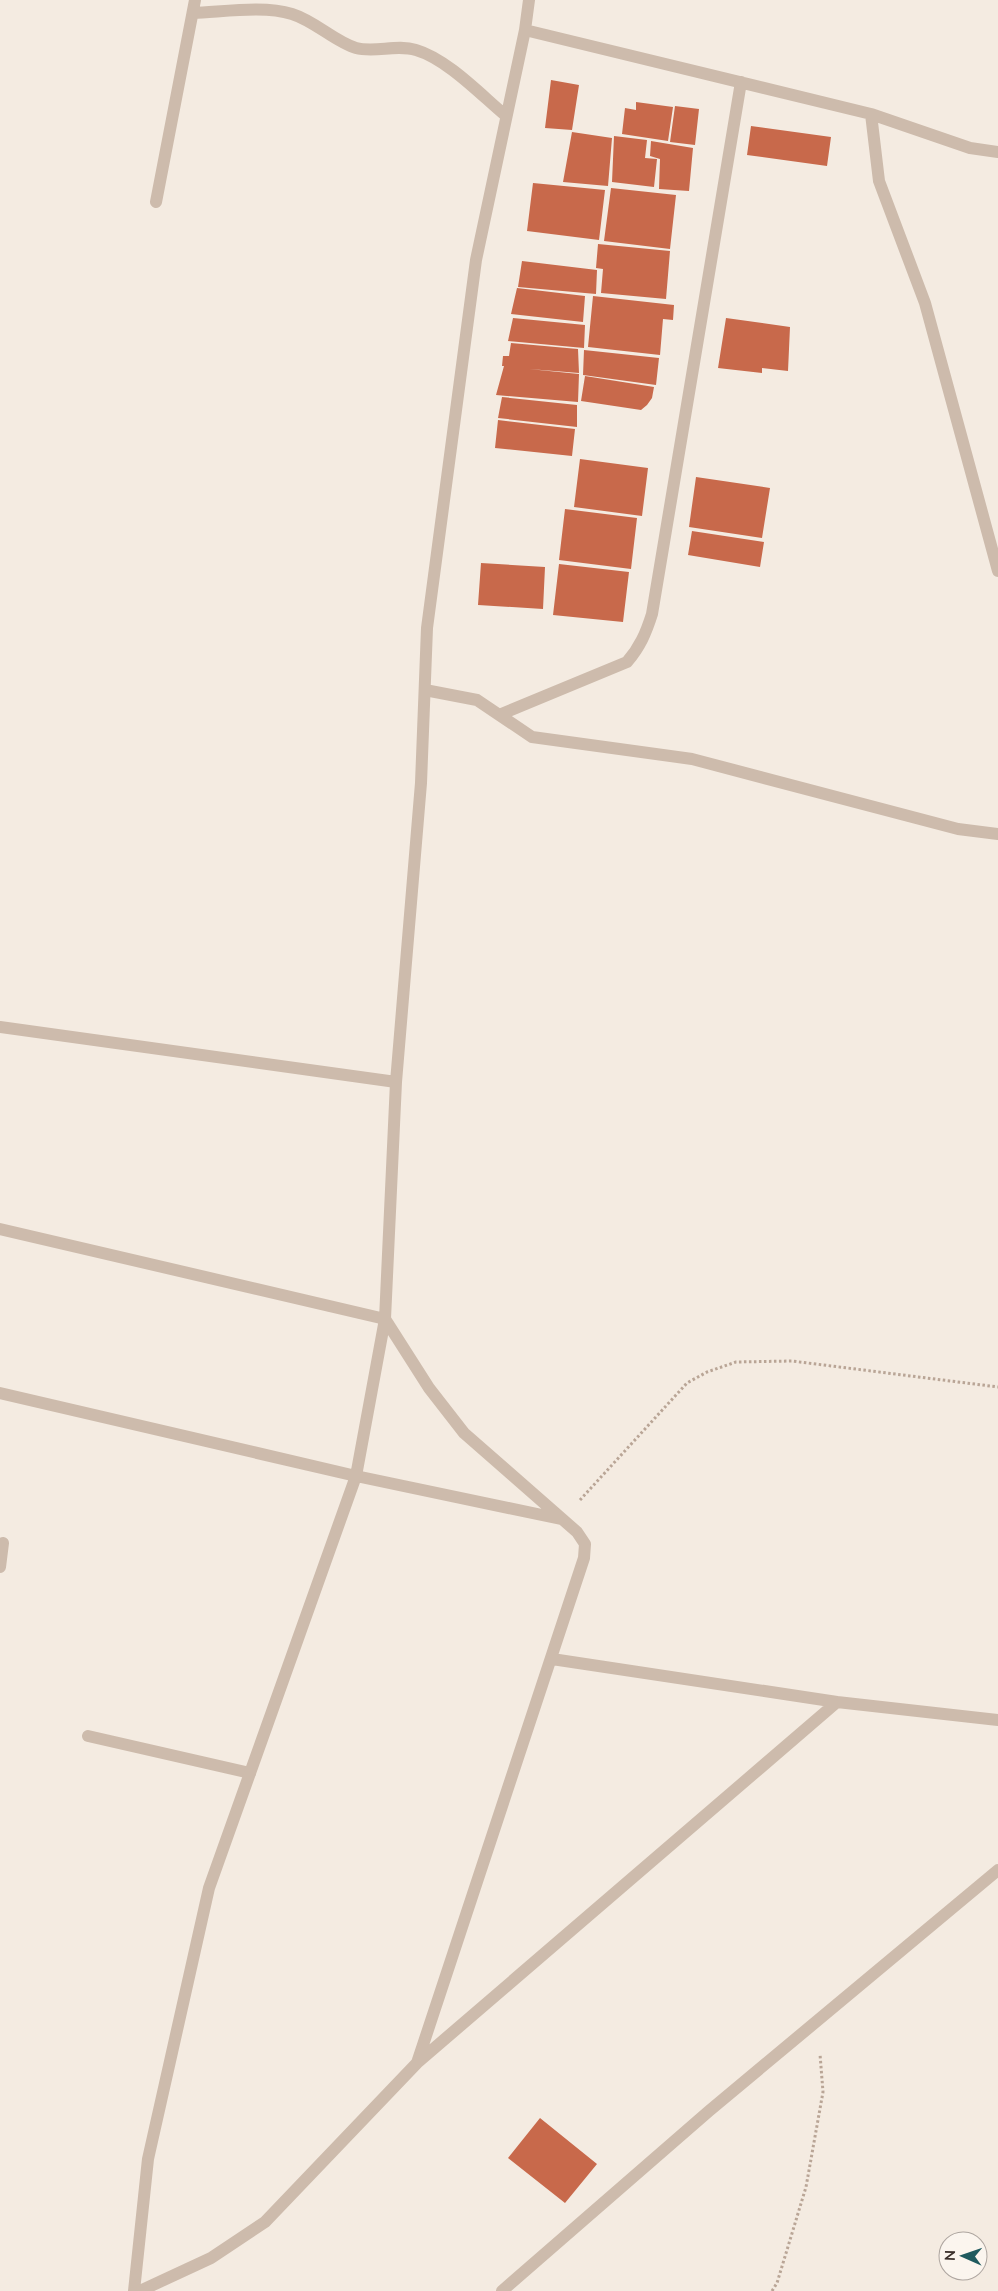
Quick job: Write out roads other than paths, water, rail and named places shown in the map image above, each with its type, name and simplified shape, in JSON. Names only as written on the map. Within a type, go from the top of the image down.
[{"type":"street","points":[[156,202],[195,0]]},
{"type":"street","points":[[134,2291],[148,2159],[209,1888],[356,1476],[385,1319],[396,1082],[422,783],[427,628],[476,260],[505,115],[525,30],[529,0]]},
{"type":"street","points":[[193,13],[265,11],[291,13],[315,24],[354,47],[368,50],[416,50],[442,63],[505,115]]},
{"type":"street","points":[[525,30],[872,114],[970,148],[998,152]]},
{"type":"street","points":[[499,715],[627,662],[638,650],[644,637],[652,614],[741,82]]},
{"type":"street","points":[[872,114],[879,181],[925,304],[998,570]]},
{"type":"street","points":[[425,690],[477,700],[532,737],[692,759],[958,829],[998,834]]},
{"type":"street","points":[[0,1027],[396,1082]]},
{"type":"street","points":[[0,1229],[385,1319],[429,1388],[464,1434],[563,1519],[577,1532],[585,1544],[584,1558],[552,1659],[417,2063]]},
{"type":"street","points":[[0,1393],[356,1476],[563,1519]]},
{"type":"street","points":[[0,1567],[4,1543]]},
{"type":"street","points":[[552,1659],[838,1702],[998,1720]]},
{"type":"street","points":[[140,2291],[211,2258],[265,2222],[417,2063],[838,1702]]},
{"type":"street","points":[[88,1736],[250,1773]]},
{"type":"street","points":[[502,2291],[709,2111],[998,1870]]}]
